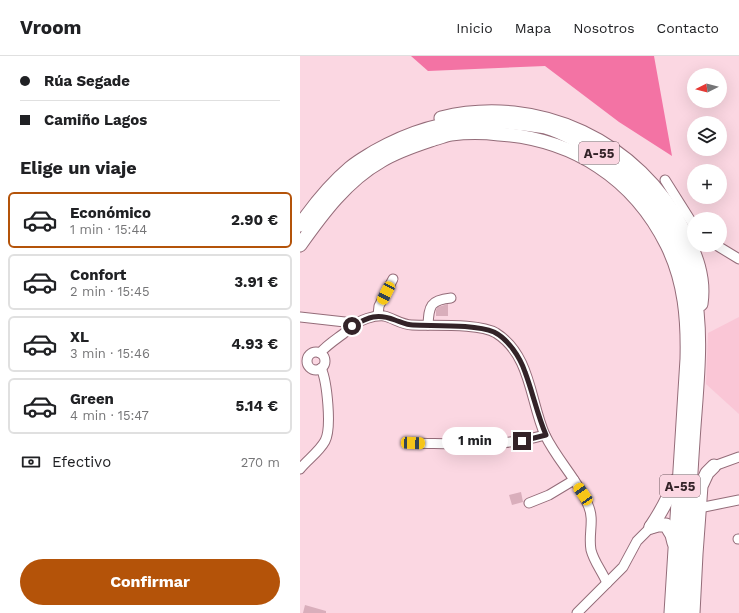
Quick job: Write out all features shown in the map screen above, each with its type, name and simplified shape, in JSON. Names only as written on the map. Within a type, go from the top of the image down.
[{"type":"highway","name":"A-55","points":[[300,225],[330,187],[351,167],[423,124],[457,114],[479,111],[502,111],[530,114],[559,122],[585,132],[608,146],[640,170],[657,189],[677,217],[693,248],[702,278],[702,292],[698,321],[697,383],[682,613]]},
{"type":"highway","name":"A-55","points":[[300,245],[312,227],[337,197],[357,178],[380,161],[413,146],[450,134],[481,132],[512,134],[541,140],[585,157],[624,186],[654,222],[667,245],[680,280],[685,302],[688,340],[671,613]]},
{"type":"highway","points":[[651,527],[670,496],[681,464]]},
{"type":"highway","points":[[693,613],[699,508],[702,486],[707,473],[714,466]]},
{"type":"highway","points":[[651,527],[666,525],[672,535],[676,548]]},
{"type":"street","points":[[665,180],[687,215]]},
{"type":"street","points":[[727,252],[739,259]]},
{"type":"street","points":[[378,316],[379,306],[393,280]]},
{"type":"street","points":[[428,325],[428,311],[431,305],[436,301],[451,298]]},
{"type":"street","points":[[320,353],[326,346],[352,326],[368,318],[378,316],[385,316],[411,325],[472,327],[495,333],[505,340],[520,359],[525,371],[536,411],[555,453],[574,480],[589,506],[592,524],[591,549],[607,583]]},
{"type":"street","points":[[300,317],[345,322],[352,326]]},
{"type":"street","points":[[300,469],[325,441],[327,431],[326,387],[321,368],[324,365],[324,358],[320,353],[310,353],[303,363],[311,368],[321,368]]},
{"type":"street","points":[[413,443],[489,445],[532,439],[546,435]]},
{"type":"street","points":[[714,466],[739,457]]},
{"type":"street","points":[[529,503],[549,495],[574,480]]},
{"type":"street","points":[[699,508],[739,500]]},
{"type":"street","points":[[576,613],[623,568],[637,541],[651,527]]},
{"type":"shaded area","points":[[411,56],[654,56],[672,156],[619,122],[545,66],[428,71]]},
{"type":"shaded area","points":[[739,317],[739,414],[706,384],[708,333]]},
{"type":"building","points":[[448,304],[448,316],[436,316],[436,310],[438,307]]},
{"type":"building","points":[[521,492],[523,502],[512,505],[509,495]]},
{"type":"building","points":[[305,605],[326,611],[326,613],[303,613]]},
{"type":"route","points":[[352,326],[368,318],[385,316],[411,325],[472,327],[495,333],[505,340],[520,359],[525,371],[536,411],[546,435],[522,441]]}]
